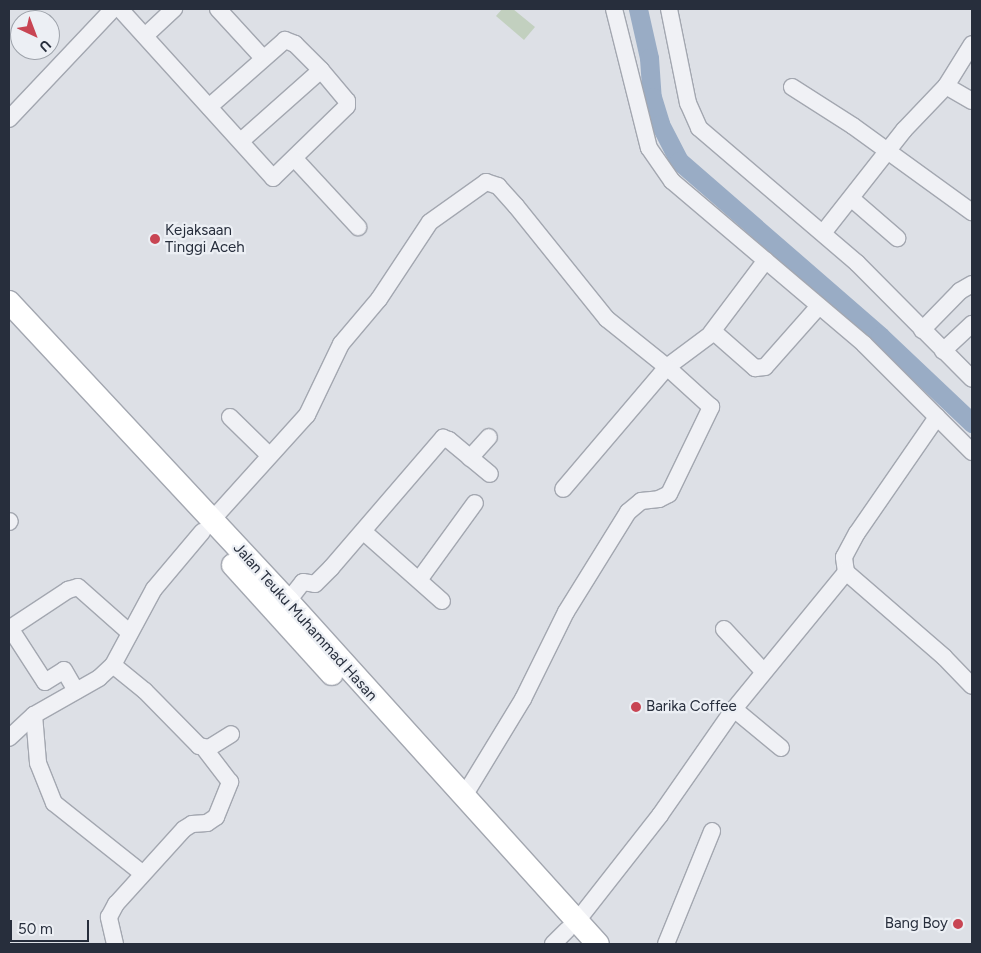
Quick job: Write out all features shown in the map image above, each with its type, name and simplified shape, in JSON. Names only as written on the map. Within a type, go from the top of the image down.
[{"type":"highway","name":"Jalan Teuku Muhammad Hasan","points":[[9,302],[207,526],[420,759],[464,796],[569,935]]},
{"type":"highway","name":"Jalan Teuku Muhammad Hasan","points":[[9,322],[152,464]]},
{"type":"highway","name":"Jalan Teuku Muhammad Hasan","points":[[207,526],[288,601],[569,935],[598,944]]},
{"type":"street","points":[[9,119],[113,9]]},
{"type":"street","points":[[120,9],[273,178],[347,106],[347,101],[321,70],[290,41],[280,42],[209,107]]},
{"type":"street","points":[[145,36],[174,9]]},
{"type":"street","points":[[218,9],[263,58]]},
{"type":"street","points":[[614,9],[649,148],[672,181],[819,306],[972,452]]},
{"type":"street","points":[[668,9],[688,103],[699,128],[857,263],[942,351],[972,379]]},
{"type":"street","points":[[823,233],[921,110],[946,86],[972,44]]},
{"type":"street","points":[[241,141],[321,70]]},
{"type":"street","points":[[946,86],[972,101]]},
{"type":"street","points":[[792,88],[849,124],[972,212]]},
{"type":"street","points":[[295,158],[358,227]]},
{"type":"street","points":[[9,738],[34,715],[76,691],[113,665],[154,589],[269,454],[307,415],[341,344],[379,299],[421,233],[430,222],[486,182],[498,186],[516,206],[607,319],[709,404],[710,413],[669,494],[659,499],[641,501],[628,512],[566,612],[523,699],[464,796]]},
{"type":"street","points":[[852,199],[897,238]]},
{"type":"street","points":[[563,489],[666,367],[711,333],[766,260]]},
{"type":"street","points":[[922,330],[960,291],[972,284]]},
{"type":"street","points":[[711,333],[719,333],[759,369],[765,367],[819,306]]},
{"type":"street","points":[[942,351],[972,324]]},
{"type":"street","points":[[230,417],[269,454]]},
{"type":"street","points":[[569,935],[660,815],[734,708],[846,572],[847,550],[937,417]]},
{"type":"street","points":[[470,458],[489,437]]},
{"type":"street","points":[[288,601],[303,582],[316,583],[364,532],[443,438],[449,440],[490,474]]},
{"type":"street","points":[[419,580],[474,503]]},
{"type":"street","points":[[364,532],[442,601]]},
{"type":"street","points":[[846,572],[944,657],[972,686]]},
{"type":"street","points":[[76,691],[64,670],[44,682],[9,628],[68,590],[78,587],[130,633]]},
{"type":"street","points":[[724,629],[763,671]]},
{"type":"street","points":[[113,665],[204,748],[230,782],[216,817],[207,823],[192,824],[184,829],[142,873],[111,912],[110,924],[115,944]]},
{"type":"street","points":[[734,708],[781,748]]},
{"type":"street","points":[[34,715],[38,763],[54,802],[142,873]]},
{"type":"street","points":[[204,748],[231,734]]},
{"type":"street","points":[[666,944],[712,831]]},
{"type":"green space","points":[[502,9],[513,9],[535,27],[524,40],[496,16]]},
{"type":"waterway","points":[[638,9],[649,58],[652,97],[660,124],[679,161],[880,336],[972,423]]},
{"type":"place","name":"Kejaksaan Tinggi Aceh","points":[[155,239]]},
{"type":"place","name":"Barika Coffee","points":[[636,707]]},
{"type":"place","name":"Bang Boy","points":[[958,924]]}]
